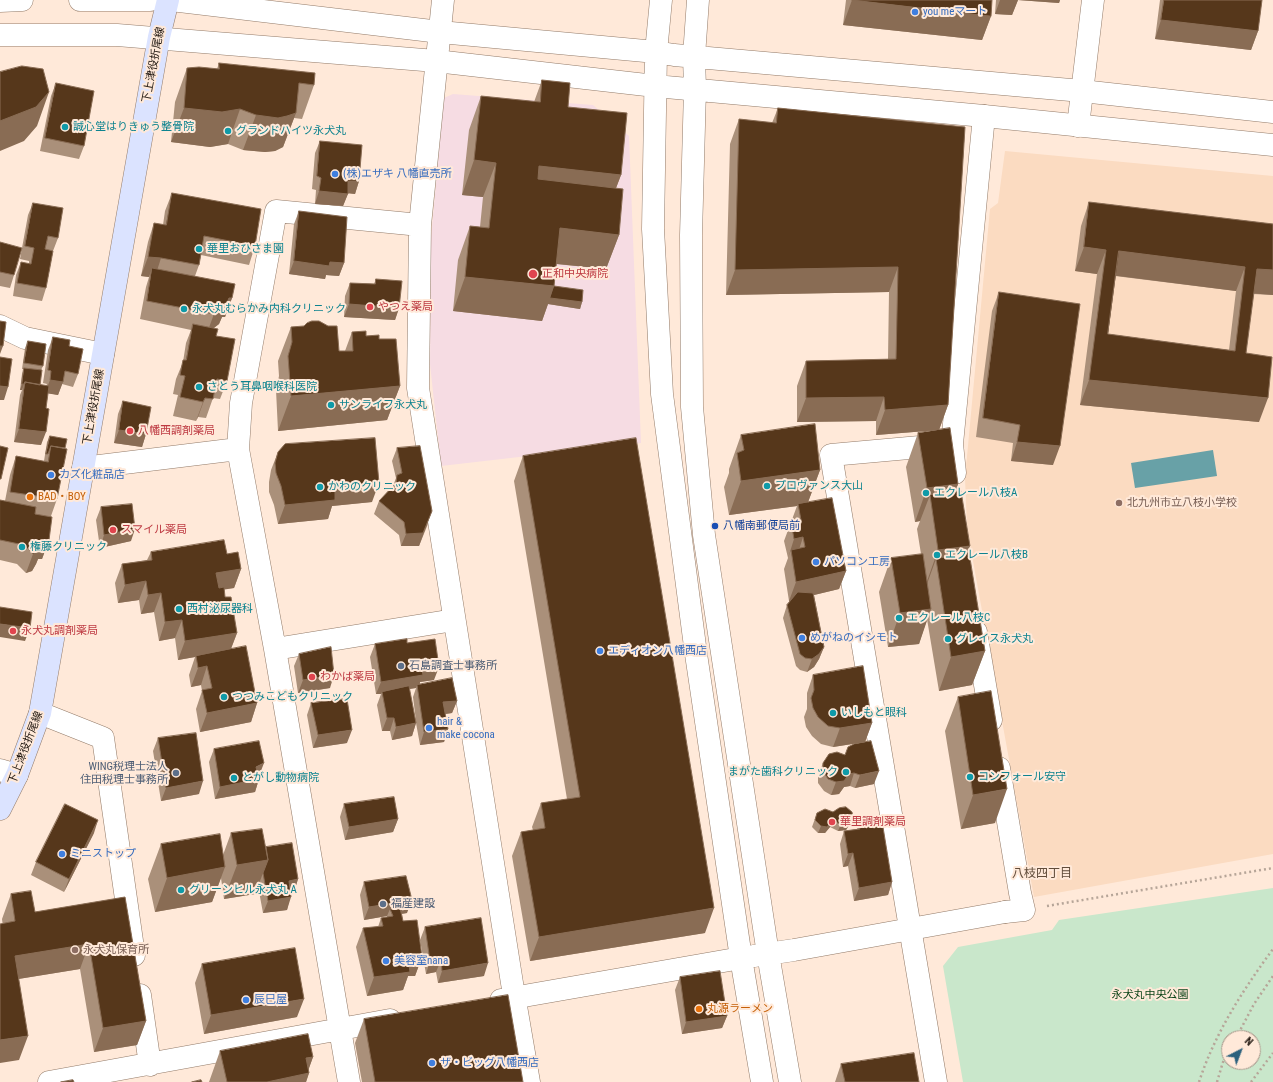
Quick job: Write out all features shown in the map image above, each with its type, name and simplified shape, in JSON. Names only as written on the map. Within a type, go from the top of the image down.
[{"type":"main road","name":"下上津役折尾線","points":[[0,809],[8,772],[40,713],[159,37],[168,0]]},
{"type":"street","points":[[0,1],[22,0]]},
{"type":"street","points":[[80,0],[150,0]]},
{"type":"street","points":[[171,0],[440,32],[1082,91],[1273,112]]},
{"type":"street","points":[[443,0],[420,225],[418,388],[514,997],[529,1082]]},
{"type":"street","points":[[661,0],[656,52],[653,229],[662,394],[696,654],[741,958],[762,1082]]},
{"type":"street","points":[[698,0],[694,56],[695,89],[691,235],[692,407],[704,535],[768,954],[790,1082]]},
{"type":"street","points":[[1078,126],[1093,0]]},
{"type":"street","points":[[0,35],[117,35],[159,37],[436,61],[655,86],[984,116],[1273,145]]},
{"type":"street","points":[[956,490],[952,444],[984,116]]},
{"type":"street","points":[[349,1082],[275,649],[238,449],[241,403],[276,211],[420,225]]},
{"type":"street","points":[[0,326],[25,338],[103,354]]},
{"type":"street","points":[[936,1082],[831,455],[952,444]]},
{"type":"street","points":[[83,468],[238,449]]},
{"type":"street","points":[[484,1003],[1015,911],[1020,893],[973,614]]},
{"type":"street","points":[[275,649],[454,620]]},
{"type":"street","points":[[40,713],[102,738],[150,1065]]},
{"type":"street","points":[[49,1082],[150,1065],[409,1017]]},
{"type":"path","points":[[1015,911],[1273,868]]},
{"type":"path","points":[[1199,1082],[1206,1060],[1232,1010],[1273,949]]},
{"type":"path","points":[[1240,1030],[1254,1004],[1273,976]]},
{"type":"path","points":[[1250,1082],[1273,1053]]},
{"type":"path","points":[[1217,1082],[1221,1069]]},
{"type":"shaded area","name":"正和中央病院","points":[[453,94],[593,105],[629,136],[641,443],[441,466],[430,364],[431,238],[444,98]]},
{"type":"shaded area","name":"北九州市立八枝小学校","points":[[1005,151],[1273,176],[1273,854],[1034,897],[967,528],[965,478],[990,209],[998,203]]},
{"type":"green space","name":"永犬丸中央公園","points":[[1273,888],[1273,1082],[963,1082],[943,966],[958,947],[1052,930],[1059,920]]},
{"type":"water","points":[[1213,450],[1217,476],[1135,488],[1131,463]]},
{"type":"building","points":[[852,0],[992,0],[991,16]]},
{"type":"building","points":[[1164,0],[1262,0],[1258,31],[1161,20]]},
{"type":"building","points":[[219,63],[315,73],[314,85],[299,83],[296,113],[278,118],[256,115],[240,109],[222,112],[184,108],[187,68],[199,67],[219,69]]},
{"type":"building","points":[[22,66],[43,69],[49,92],[36,107],[0,121],[0,72]]},
{"type":"building","points":[[542,80],[570,83],[568,107],[627,113],[621,175],[539,166],[538,179],[623,189],[619,235],[560,228],[554,286],[465,277],[470,226],[489,228],[496,163],[474,160],[481,96],[540,102]]},
{"type":"building","name":"誠心堂はりきゅう整骨院","points":[[56,83],[94,91],[84,146],[45,138]]},
{"type":"building","points":[[778,108],[965,127],[948,405],[885,410],[884,397],[806,398],[806,361],[896,359],[898,267],[735,270],[739,119],[776,123]]},
{"type":"building","name":"(株)エザキ 八幡直売所","points":[[320,141],[362,145],[359,181],[348,181],[348,194],[319,191],[321,178],[317,176]]},
{"type":"building","points":[[172,193],[261,209],[255,246],[204,236],[199,265],[148,257],[154,223],[166,225]]},
{"type":"building","points":[[1089,202],[1273,224],[1273,270],[1257,269],[1246,353],[1272,357],[1268,398],[1089,380],[1106,250],[1084,247]],"holes":[[[1119,251],[1245,267],[1235,351],[1108,334]]]},
{"type":"building","points":[[33,203],[63,208],[58,238],[48,236],[45,249],[53,251],[46,288],[17,283],[21,262],[31,264],[34,248],[25,246]]},
{"type":"building","points":[[299,211],[347,217],[344,263],[330,262],[329,266],[294,261]]},
{"type":"building","points":[[0,242],[22,248],[14,275],[0,272]]},
{"type":"building","points":[[152,268],[235,284],[232,298],[229,298],[226,305],[214,314],[147,301]]},
{"type":"building","points":[[376,279],[402,281],[399,308],[349,304],[350,283],[375,284]]},
{"type":"building","points":[[554,286],[583,290],[582,302],[550,298]]},
{"type":"building","points":[[999,292],[1080,304],[1060,446],[1017,442],[1020,425],[983,418]]},
{"type":"building","points":[[0,321],[6,322],[3,346],[0,346]]},
{"type":"building","points":[[312,321],[319,321],[328,326],[337,326],[339,351],[353,351],[352,332],[366,331],[366,336],[379,335],[379,339],[396,339],[400,386],[291,396],[288,356],[292,342],[291,327],[304,326]]},
{"type":"building","name":"さとう耳鼻咽喉科医院","points":[[193,324],[218,329],[216,336],[235,339],[227,381],[217,379],[213,399],[205,398],[203,402],[180,397],[185,376],[180,375],[183,360],[186,360]]},
{"type":"building","points":[[53,337],[70,340],[69,346],[83,349],[78,374],[65,371],[63,382],[50,380],[51,371],[48,370]]},
{"type":"building","points":[[28,341],[46,344],[43,366],[24,363]]},
{"type":"building","points":[[0,357],[12,359],[8,387],[0,386]]},
{"type":"building","points":[[24,368],[42,370],[40,385],[25,382],[25,384],[22,384]]},
{"type":"building","points":[[25,382],[49,386],[46,408],[49,409],[46,432],[19,429]]},
{"type":"building","points":[[123,401],[151,407],[146,434],[119,430]]},
{"type":"building","points":[[815,424],[820,470],[741,481],[737,453],[744,450],[741,435]]},
{"type":"building","points":[[950,428],[958,484],[927,488],[918,433]]},
{"type":"building","points":[[50,436],[67,439],[65,448],[51,446],[48,454],[46,454]]},
{"type":"building","name":"かわのクリニック","points":[[375,438],[379,483],[335,488],[335,500],[285,505],[281,486],[276,473],[275,463],[278,452],[285,444]]},
{"type":"building","name":"エディオン八幡西店","points":[[636,438],[714,908],[539,937],[521,832],[545,828],[541,803],[580,797],[523,456]]},
{"type":"building","points":[[0,446],[8,448],[1,479],[0,479]]},
{"type":"building","points":[[51,446],[67,449],[57,499],[10,492],[16,456],[48,462]]},
{"type":"building","points":[[420,446],[432,511],[423,533],[406,534],[404,522],[379,501],[396,483],[397,475],[402,473],[397,448]]},
{"type":"building","points":[[961,491],[970,546],[938,550],[930,495]]},
{"type":"building","name":"パソコン工房","points":[[832,498],[846,571],[796,582],[791,550],[805,547],[803,537],[794,539],[791,522],[801,520],[798,504]]},
{"type":"building","points":[[0,500],[36,507],[35,514],[52,517],[49,540],[40,540],[43,546],[39,552],[33,554],[24,545],[0,540]]},
{"type":"building","points":[[132,504],[135,529],[104,535],[101,507]]},
{"type":"building","name":"西村泌尿器科","points":[[224,540],[227,554],[238,552],[241,569],[216,573],[219,588],[224,587],[225,597],[231,597],[237,633],[185,641],[182,620],[165,622],[161,593],[148,595],[146,581],[125,585],[122,564],[152,560],[151,552]]},
{"type":"building","points":[[969,552],[985,651],[951,657],[936,559]]},
{"type":"building","points":[[923,554],[931,609],[900,613],[891,558]]},
{"type":"building","name":"めがねのイシモト","points":[[798,592],[813,593],[824,647],[819,654],[812,659],[805,658],[800,654],[787,605]]},
{"type":"building","points":[[0,607],[32,612],[30,628],[0,624]]},
{"type":"building","points":[[407,639],[407,643],[435,639],[439,667],[422,670],[423,675],[381,682],[375,644]]},
{"type":"building","points":[[246,646],[257,703],[207,713],[202,690],[212,688],[207,666],[198,668],[196,656]]},
{"type":"building","points":[[331,647],[334,675],[303,680],[299,654]]},
{"type":"building","points":[[863,666],[872,723],[840,728],[828,726],[818,717],[813,708],[811,698],[814,690],[813,675]]},
{"type":"building","points":[[452,678],[457,701],[443,702],[448,729],[424,732],[417,685]]},
{"type":"building","points":[[409,686],[416,723],[396,727],[394,718],[387,718],[382,692]]},
{"type":"building","points":[[991,691],[1007,789],[973,795],[958,697]]},
{"type":"building","points":[[347,699],[352,730],[318,735],[311,703]]},
{"type":"building","name":"WING税理士法人 住田税理士事務所","points":[[196,733],[203,781],[166,788],[158,738]]},
{"type":"building","name":"とがし動物病院","points":[[259,741],[264,763],[256,767],[259,779],[220,787],[214,749]]},
{"type":"building","points":[[871,741],[879,771],[860,775],[854,773],[849,774],[844,781],[836,782],[828,779],[823,771],[823,763],[829,754],[837,752],[845,755],[848,747],[854,744]]},
{"type":"building","points":[[394,797],[398,819],[349,827],[344,804]]},
{"type":"building","name":"ミニストップ","points":[[65,804],[98,820],[69,879],[36,862]]},
{"type":"building","points":[[846,807],[852,812],[853,818],[848,824],[841,824],[832,821],[827,827],[821,826],[815,820],[817,813],[825,809],[833,812],[839,808]]},
{"type":"building","points":[[882,821],[892,882],[859,888],[853,853],[848,854],[844,831],[860,829],[859,825]]},
{"type":"building","points":[[262,829],[268,860],[237,865],[231,833]]},
{"type":"building","points":[[220,834],[225,867],[167,878],[161,844]]},
{"type":"building","points":[[292,843],[298,879],[289,881],[291,897],[268,901],[263,873],[268,860],[266,847]]},
{"type":"building","points":[[406,876],[412,900],[369,907],[364,882]]},
{"type":"building","points":[[31,891],[35,912],[125,897],[146,1021],[103,1028],[89,944],[15,956],[28,1036],[0,1040],[0,924],[15,921],[11,894]]},
{"type":"building","points":[[400,908],[403,921],[417,920],[422,957],[408,958],[410,972],[374,977],[363,928],[383,926],[381,918],[393,916],[390,909]]},
{"type":"building","points":[[481,918],[488,963],[442,971],[441,960],[430,961],[425,927]]},
{"type":"building","points":[[295,948],[304,999],[211,1015],[202,964]]},
{"type":"building","name":"丸源ラーメン","points":[[720,971],[727,1016],[686,1022],[680,977]]},
{"type":"building","name":"ザ・ビッグ八幡西店","points":[[508,995],[523,1082],[375,1082],[364,1019]]},
{"type":"building","points":[[308,1034],[313,1057],[306,1058],[309,1073],[267,1082],[227,1082],[220,1051]]},
{"type":"building","points":[[914,1053],[919,1082],[845,1082],[841,1064]]},
{"type":"building","points":[[73,1080],[74,1082],[61,1082]]},
{"type":"place","name":"you meマート","points":[[915,12]]},
{"type":"place","name":"誠心堂はりきゅう整骨院","points":[[65,127]]},
{"type":"place","name":"グランドハイツ永犬丸","points":[[228,131]]},
{"type":"place","name":"(株)エザキ 八幡直売所","points":[[335,174]]},
{"type":"place","name":"華里おひさま園","points":[[199,249]]},
{"type":"place","name":"正和中央病院","points":[[533,274]]},
{"type":"place","name":"やつえ薬局","points":[[370,307]]},
{"type":"place","name":"永犬丸むらかみ内科クリニック","points":[[184,309]]},
{"type":"place","name":"さとう耳鼻咽喉科医院","points":[[199,387]]},
{"type":"place","name":"サンライフ永犬丸","points":[[331,405]]},
{"type":"place","name":"八幡西調剤薬局","points":[[130,431]]},
{"type":"place","name":"カズ化粧品店","points":[[51,475]]},
{"type":"place","name":"プロヴァンス大山","points":[[767,486]]},
{"type":"place","name":"かわのクリニック","points":[[320,487]]},
{"type":"place","name":"エクレール八枝A","points":[[926,493]]},
{"type":"place","name":"BAD・BOY","points":[[30,497]]},
{"type":"place","name":"北九州市立八枝小学校","points":[[1119,503]]},
{"type":"place","name":"八幡南郵便局前","points":[[715,526]]},
{"type":"place","name":"スマイル薬局","points":[[113,530]]},
{"type":"place","name":"権藤クリニック","points":[[22,547]]},
{"type":"place","name":"エクレール八枝B","points":[[937,555]]},
{"type":"place","name":"パソコン工房","points":[[816,562]]},
{"type":"place","name":"西村泌尿器科","points":[[179,609]]},
{"type":"place","name":"エクレール八枝C","points":[[899,618]]},
{"type":"place","name":"永犬丸調剤薬局","points":[[13,631]]},
{"type":"place","name":"めがねのイシモト","points":[[802,638]]},
{"type":"place","name":"グレイス永犬丸","points":[[948,639]]},
{"type":"place","name":"エディオン八幡西店","points":[[600,651]]},
{"type":"place","name":"石島調査士事務所","points":[[401,666]]},
{"type":"place","name":"わかば薬局","points":[[312,677]]},
{"type":"place","name":"つつみこどもクリニック","points":[[224,697]]},
{"type":"place","name":"いしもと眼科","points":[[833,713]]},
{"type":"place","name":"hair & make cocona","points":[[429,728]]},
{"type":"place","name":"まがた歯科クリニック","points":[[846,772]]},
{"type":"place","name":"WING税理士法人 住田税理士事務所","points":[[176,773]]},
{"type":"place","name":"コンフォール安守","points":[[970,777]]},
{"type":"place","name":"とがし動物病院","points":[[234,778]]},
{"type":"place","name":"華里調剤薬局","points":[[832,822]]},
{"type":"place","name":"ミニストップ","points":[[62,854]]},
{"type":"place","name":"グリーンヒル永犬丸 A","points":[[181,890]]},
{"type":"place","name":"福産建設","points":[[383,904]]},
{"type":"place","name":"永犬丸保育所","points":[[75,950]]},
{"type":"place","name":"美容室nana","points":[[386,961]]},
{"type":"place","name":"辰巳屋","points":[[246,1000]]},
{"type":"place","name":"丸源ラーメン","points":[[699,1009]]},
{"type":"place","name":"ザ・ビッグ八幡西店","points":[[432,1063]]},
{"type":"district","name":"八枝四丁目","points":[[1042,874]]}]
